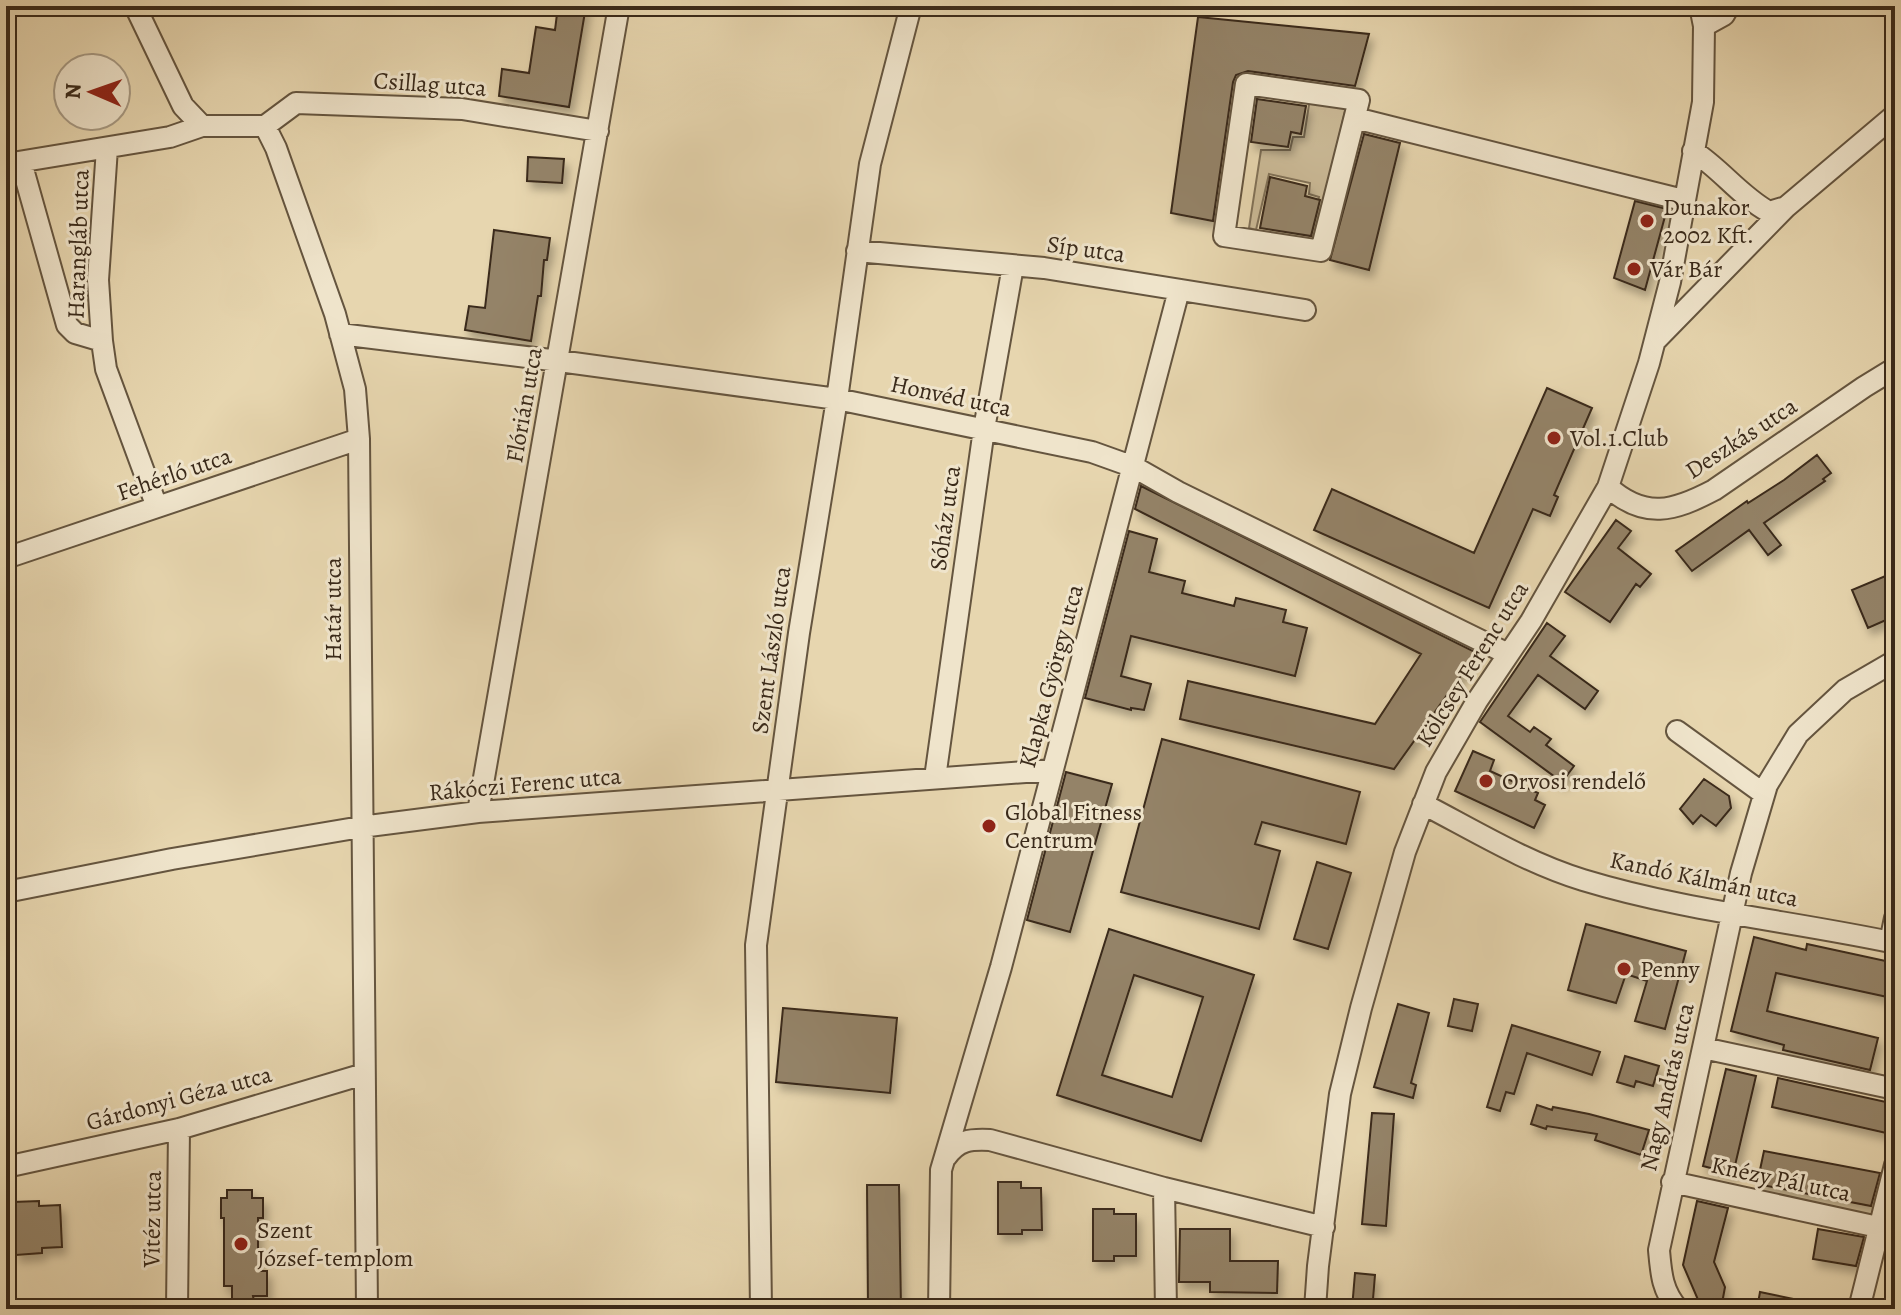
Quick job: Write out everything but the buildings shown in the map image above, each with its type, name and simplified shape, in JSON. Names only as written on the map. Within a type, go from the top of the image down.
[{"type":"street","points":[[135,6],[183,106],[202,126]]},
{"type":"street","name":"Flórián utca","points":[[478,812],[619,6]]},
{"type":"street","name":"Szent László utca","points":[[761,1309],[756,945],[799,633],[876,135],[911,6]]},
{"type":"street","points":[[1702,16],[1724,15],[1729,6]]},
{"type":"street","name":"Kölcsey Ferenc utca","points":[[1315,1309],[1340,1094],[1405,852],[1436,772],[1477,701],[1531,621],[1608,487],[1654,342],[1670,282],[1703,102],[1702,16]]},
{"type":"street","points":[[1246,84],[1359,100],[1362,120],[1321,251],[1224,236],[1246,84]]},
{"type":"street","name":"Csillag utca","points":[[265,126],[296,103],[462,109],[598,131]]},
{"type":"street","points":[[1654,342],[1732,266],[1786,207],[1895,115]]},
{"type":"street","points":[[1362,120],[1683,200]]},
{"type":"street","points":[[14,163],[170,137],[202,126],[265,126]]},
{"type":"street","name":"Határ utca","points":[[265,126],[276,148],[340,334],[355,389],[359,439],[367,1309]]},
{"type":"street","name":"Harangláb utca","points":[[107,148],[98,280],[102,341],[106,369],[157,507]]},
{"type":"street","points":[[1693,151],[1714,164],[1750,201],[1769,212],[1786,207]]},
{"type":"street","name":"Harangláb utca","points":[[14,163],[67,325],[75,333],[102,341]]},
{"type":"street","name":"Síp utca","points":[[857,251],[1044,268],[1305,310]]},
{"type":"street","name":"Sóház utca","points":[[935,778],[984,429],[1013,266]]},
{"type":"street","name":"Klapka György utca","points":[[939,1309],[943,1160],[1001,967],[1179,290]]},
{"type":"street","name":"Honvéd utca","points":[[340,334],[837,399],[1092,452],[1134,467],[1178,492],[1508,654]]},
{"type":"street","name":"Deszkás utca","points":[[1608,487],[1622,500],[1659,510],[1689,503],[1714,490],[1895,368]]},
{"type":"street","name":"Fehérló utca","points":[[6,558],[359,439]]},
{"type":"street","name":"Nagy András utca","points":[[1674,1304],[1661,1280],[1659,1250],[1741,873],[1764,794],[1798,734],[1845,690],[1895,661]]},
{"type":"street","points":[[1677,731],[1764,794]]},
{"type":"street","name":"Rákóczi Ferenc utca","points":[[6,892],[172,859],[361,827],[478,812],[1053,770]]},
{"type":"street","name":"Kandó Kálmán utca","points":[[1423,804],[1540,865],[1581,880],[1671,904],[1893,943]]},
{"type":"street","points":[[1893,943],[1895,918]]},
{"type":"street","points":[[1703,1048],[1895,1089]]},
{"type":"street","name":"Gárdonyi Géza utca","points":[[6,1167],[179,1129],[364,1074]]},
{"type":"street","name":"Vitéz utca","points":[[177,1309],[179,1129]]},
{"type":"street","points":[[943,1160],[953,1148],[967,1139],[990,1140],[1164,1188],[1324,1227]]},
{"type":"street","points":[[1859,1309],[1895,1165]]},
{"type":"street","name":"Knézy Pál utca","points":[[1672,1182],[1878,1227]]},
{"type":"street","points":[[1164,1188],[1166,1309]]},
{"type":"shaded area","points":[[1310,98],[1347,103],[1315,237],[1311,236],[1319,197],[1309,194],[1310,183],[1269,174],[1256,230],[1249,228],[1261,150],[1290,150],[1293,137],[1304,137]]},
{"type":"place","name":"Dunakor 2002 Kft.","points":[[1647,221]]},
{"type":"place","name":"Vár Bár","points":[[1634,269]]},
{"type":"place","name":"Vol.1.Club","points":[[1554,438]]},
{"type":"place","name":"Orvosi rendelő","points":[[1486,781]]},
{"type":"place","name":"Global Fitness Centrum","points":[[989,826]]},
{"type":"place","name":"Penny","points":[[1624,969]]},
{"type":"place","name":"Szent József-templom","points":[[241,1244]]}]
